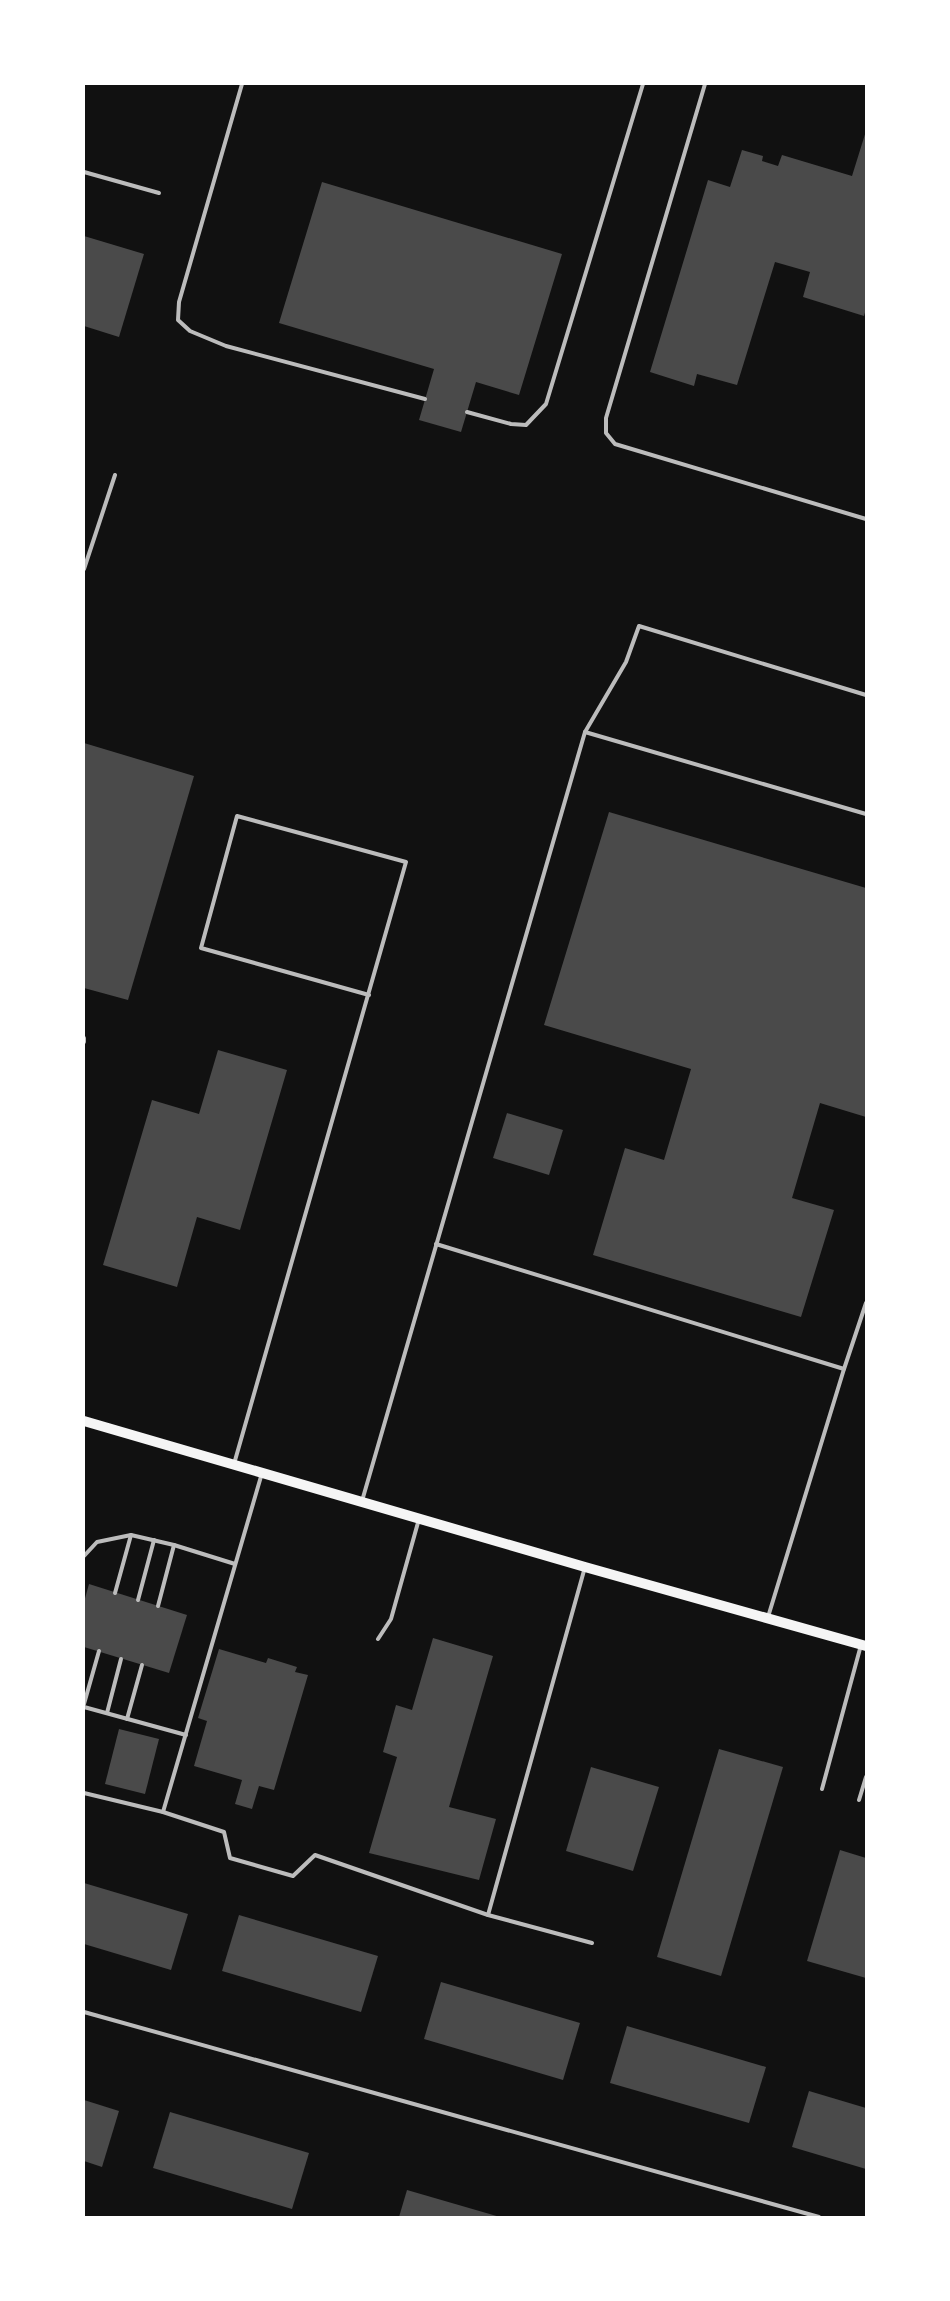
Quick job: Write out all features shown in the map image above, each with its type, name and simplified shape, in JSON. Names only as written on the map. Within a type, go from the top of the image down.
[{"type":"main road","points":[[84,1421],[767,1619],[864,1645]]},
{"type":"lane","points":[[242,84],[179,302],[178,320],[190,331],[226,346],[425,399]]},
{"type":"lane","points":[[466,412],[511,424],[526,425],[546,404],[643,84]]},
{"type":"lane","points":[[704,84],[606,418],[606,433],[614,444],[866,518]]},
{"type":"lane","points":[[84,172],[159,194]]},
{"type":"lane","points":[[84,570],[115,475]]},
{"type":"lane","points":[[362,1502],[585,732],[626,662],[639,626],[866,695]]},
{"type":"lane","points":[[585,732],[866,814]]},
{"type":"lane","points":[[234,1464],[369,995],[406,862],[237,816],[202,948],[369,995]]},
{"type":"lane","points":[[436,1244],[844,1369]]},
{"type":"lane","points":[[767,1619],[866,1303]]},
{"type":"lane","points":[[163,1812],[262,1473]]},
{"type":"lane","points":[[378,1639],[390,1619],[419,1518]]},
{"type":"lane","points":[[84,1556],[97,1542],[131,1535],[174,1545],[235,1564]]},
{"type":"lane","points":[[115,1593],[131,1535]]},
{"type":"lane","points":[[138,1600],[154,1540]]},
{"type":"lane","points":[[158,1606],[174,1545]]},
{"type":"lane","points":[[488,1915],[586,1567]]},
{"type":"lane","points":[[822,1789],[864,1645]]},
{"type":"lane","points":[[98,1651],[84,1706],[186,1735]]},
{"type":"lane","points":[[107,1713],[122,1658]]},
{"type":"lane","points":[[128,1719],[142,1665]]},
{"type":"lane","points":[[859,1800],[866,1777]]},
{"type":"lane","points":[[84,1793],[163,1812],[224,1832],[230,1858],[293,1876],[315,1855],[488,1915],[592,1943]]},
{"type":"lane","points":[[84,2012],[819,2217]]},
{"type":"building","points":[[866,131],[866,309],[864,316],[803,297],[810,272],[775,262],[737,385],[697,374],[694,386],[650,372],[708,180],[730,187],[742,150],[763,156],[762,161],[778,166],[782,155],[852,176]]},
{"type":"building","points":[[322,182],[562,254],[519,395],[476,382],[461,432],[419,420],[434,369],[279,323]]},
{"type":"building","points":[[84,236],[144,254],[119,337],[84,326]]},
{"type":"building","points":[[84,743],[194,776],[128,1000],[84,988]]},
{"type":"building","points":[[609,812],[866,888],[866,1117],[820,1103],[792,1198],[834,1210],[801,1317],[593,1255],[625,1148],[664,1160],[691,1069],[544,1025]]},
{"type":"building","points":[[218,1050],[287,1070],[240,1230],[197,1217],[177,1287],[103,1265],[152,1100],[199,1114]]},
{"type":"building","points":[[507,1113],[563,1130],[549,1175],[493,1158]]},
{"type":"building","points":[[89,1584],[187,1615],[169,1673],[84,1647],[84,1602]]},
{"type":"building","points":[[433,1638],[493,1656],[449,1807],[496,1819],[479,1880],[369,1853],[397,1757],[383,1752],[396,1705],[412,1710]]},
{"type":"building","points":[[219,1649],[266,1663],[268,1658],[297,1667],[295,1672],[308,1675],[274,1790],[259,1786],[252,1809],[235,1804],[242,1780],[194,1766],[207,1721],[198,1718]]},
{"type":"building","points":[[119,1729],[159,1739],[145,1794],[105,1784]]},
{"type":"building","points":[[719,1749],[783,1767],[721,1976],[657,1957]]},
{"type":"building","points":[[591,1767],[659,1787],[633,1871],[566,1851]]},
{"type":"building","points":[[840,1850],[866,1858],[866,1978],[807,1961]]},
{"type":"building","points":[[84,1883],[188,1914],[171,1970],[84,1944]]},
{"type":"building","points":[[239,1915],[378,1956],[361,2012],[222,1971]]},
{"type":"building","points":[[441,1982],[580,2023],[563,2080],[424,2039]]},
{"type":"building","points":[[627,2026],[766,2067],[749,2123],[610,2083]]},
{"type":"building","points":[[809,2091],[866,2108],[866,2169],[792,2147]]},
{"type":"building","points":[[84,2100],[119,2111],[102,2167],[84,2161]]},
{"type":"building","points":[[170,2112],[309,2153],[292,2209],[153,2168]]},
{"type":"building","points":[[407,2190],[500,2217],[399,2217]]}]
